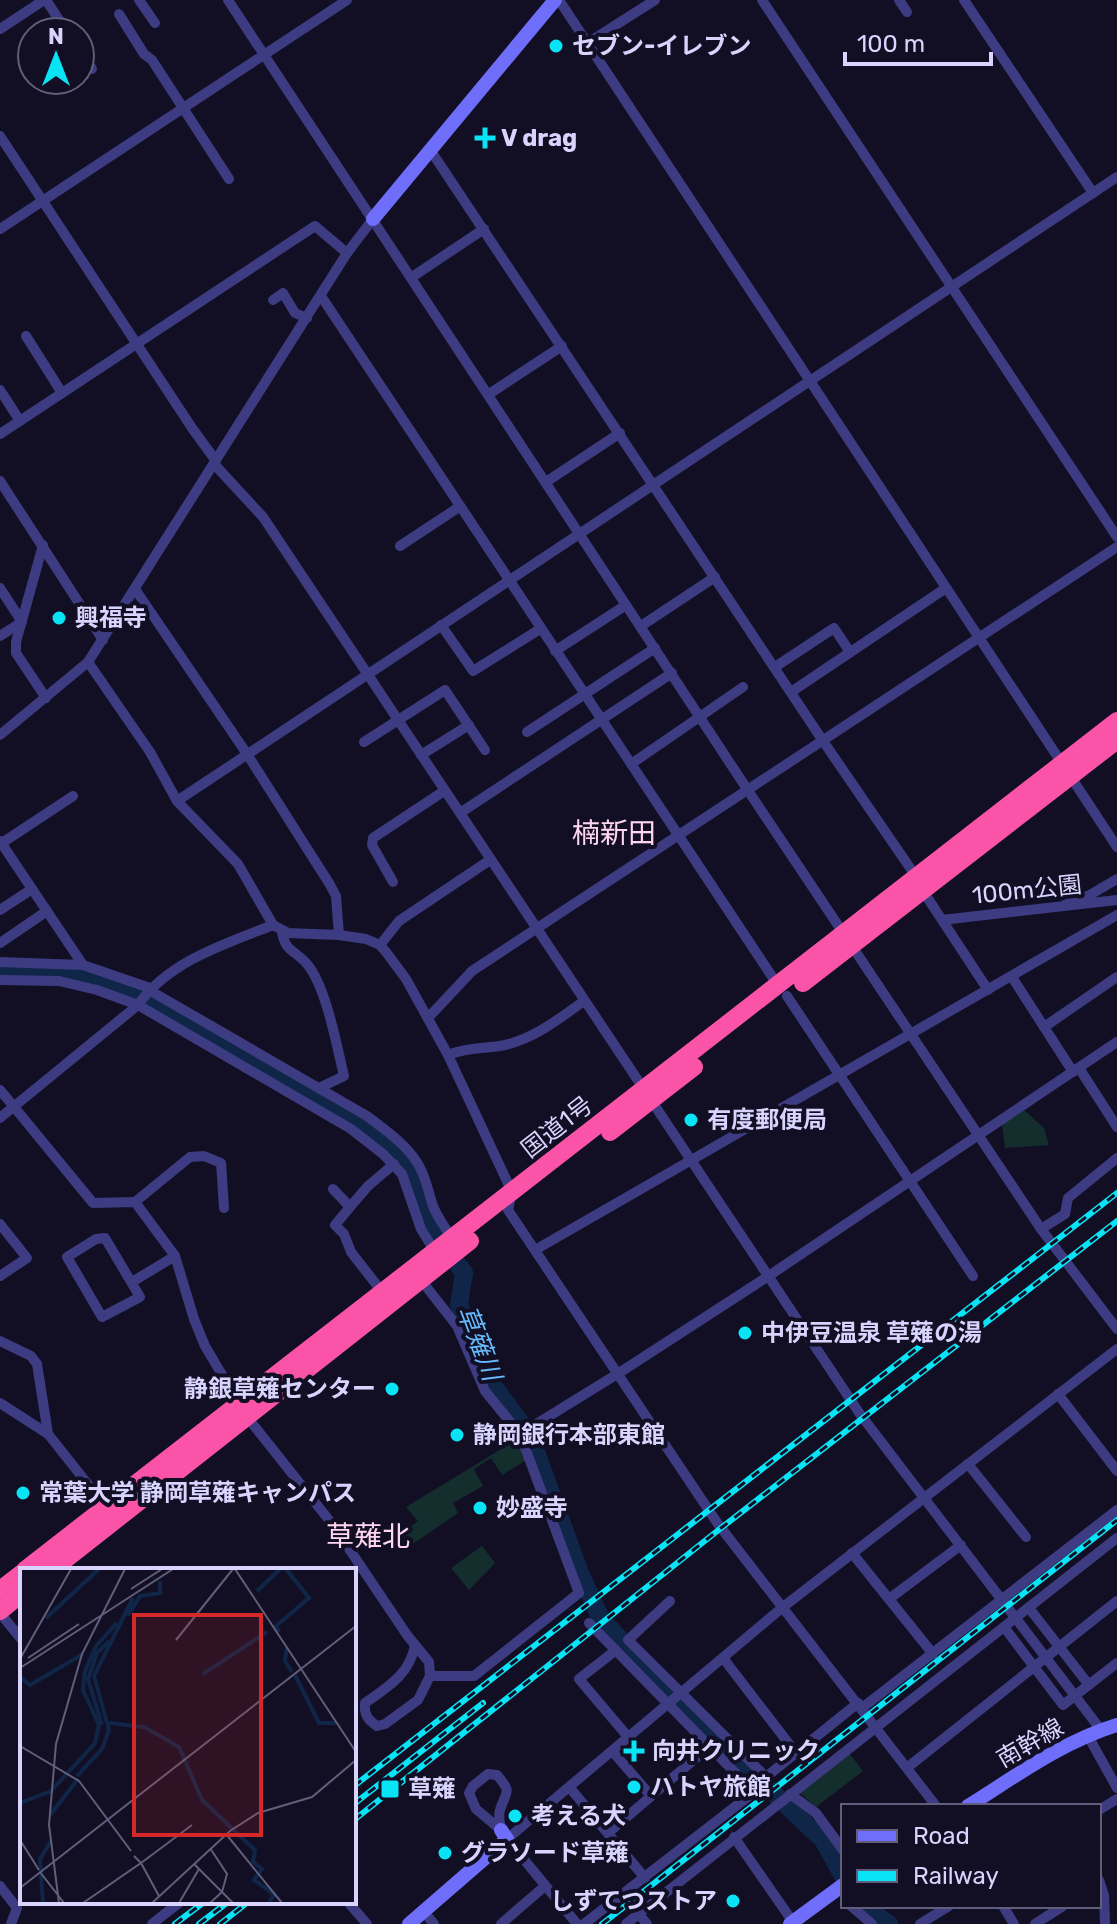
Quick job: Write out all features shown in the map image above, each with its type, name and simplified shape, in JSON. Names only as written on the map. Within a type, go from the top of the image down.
[{"type":"highway","name":"国道1号","points":[[28,1568],[106,1507],[421,1280],[510,1201],[1066,770],[1117,721]]},
{"type":"highway","name":"国道1号","points":[[1066,770],[1117,740]]},
{"type":"highway","name":"国道1号","points":[[54,1568],[383,1293],[452,1239],[510,1201]]},
{"type":"highway","name":"国道1号","points":[[0,1590],[20,1574]]},
{"type":"highway","points":[[0,1612],[20,1595]]},
{"type":"main road","points":[[373,219],[557,0]]},
{"type":"main road","name":"南幹線","points":[[971,1804],[1048,1755],[1117,1725]]},
{"type":"main road","points":[[409,1924],[504,1834]]},
{"type":"main road","points":[[799,1921],[841,1888]]},
{"type":"street","points":[[0,29],[45,0]]},
{"type":"street","points":[[139,0],[155,23]]},
{"type":"street","points":[[228,0],[747,789],[913,1033],[1041,1229],[1117,1329]]},
{"type":"street","points":[[0,229],[347,0]]},
{"type":"street","points":[[557,0],[1117,847]]},
{"type":"street","points":[[586,44],[655,0]]},
{"type":"street","points":[[762,0],[1117,537]]},
{"type":"street","points":[[899,0],[907,12]]},
{"type":"street","points":[[964,0],[1093,193]]},
{"type":"street","points":[[119,14],[229,179]]},
{"type":"street","points":[[0,136],[215,462],[263,517],[860,1414],[1076,1695],[1117,1788]]},
{"type":"street","points":[[431,151],[988,990]]},
{"type":"street","points":[[177,801],[1117,177]]},
{"type":"street","points":[[0,735],[88,662],[347,253],[373,219]]},
{"type":"street","points":[[0,434],[315,226],[347,253]]},
{"type":"street","points":[[412,277],[484,229]]},
{"type":"street","points":[[273,300],[283,293],[295,313],[307,318]]},
{"type":"street","points":[[321,296],[507,580],[973,1276]]},
{"type":"street","points":[[26,336],[62,393]]},
{"type":"street","points":[[489,394],[562,346]]},
{"type":"street","points":[[0,390],[20,421]]},
{"type":"street","points":[[546,482],[620,433]]},
{"type":"street","points":[[0,481],[103,640]]},
{"type":"street","points":[[400,546],[459,507]]},
{"type":"street","points":[[43,545],[16,653],[46,698]]},
{"type":"street","points":[[428,1018],[472,971],[1117,547]]},
{"type":"street","points":[[641,626],[715,577]]},
{"type":"street","points":[[0,588],[22,622]]},
{"type":"street","points":[[791,692],[946,588]]},
{"type":"street","points":[[135,589],[247,754],[336,896],[339,935]]},
{"type":"street","points":[[555,651],[626,605]]},
{"type":"street","points":[[0,636],[22,622]]},
{"type":"street","points":[[441,625],[473,671],[540,629]]},
{"type":"street","points":[[775,667],[834,628],[850,652]]},
{"type":"street","points":[[527,732],[655,648]]},
{"type":"street","points":[[88,662],[150,752],[177,801],[238,864],[278,928],[286,947],[307,964],[319,987],[334,1032],[344,1076],[319,1088]]},
{"type":"street","points":[[460,813],[672,673]]},
{"type":"street","points":[[631,764],[743,687]]},
{"type":"street","points":[[364,742],[445,690],[485,750]]},
{"type":"street","points":[[421,755],[469,725]]},
{"type":"street","points":[[393,882],[372,845],[373,838],[444,791]]},
{"type":"street","points":[[73,796],[1,842],[83,965]]},
{"type":"street","points":[[380,945],[399,921],[490,860]]},
{"type":"street","points":[[1066,898],[1088,896],[1117,879]]},
{"type":"street","points":[[0,910],[32,889]]},
{"type":"street","name":"100m公園","points":[[942,920],[1117,900]]},
{"type":"street","points":[[0,943],[47,911]]},
{"type":"street","points":[[535,1250],[1117,915]]},
{"type":"street","points":[[0,1118],[138,1005],[150,989],[199,954],[278,928],[366,939],[380,945],[406,979],[448,1055],[510,1201],[535,1250],[718,1524],[935,1804]]},
{"type":"street","points":[[0,962],[83,965],[150,989],[367,1116],[410,1151],[425,1177],[438,1217],[452,1239]]},
{"type":"street","points":[[1012,977],[1044,1027],[1117,1127]]},
{"type":"street","points":[[1044,1027],[1117,977]]},
{"type":"street","points":[[0,980],[59,981],[97,990],[138,1005],[363,1137],[394,1164],[407,1184],[421,1229],[435,1252]]},
{"type":"street","points":[[448,1055],[464,1049],[517,1042],[584,1001]]},
{"type":"street","points":[[520,1434],[767,1277],[1117,1042]]},
{"type":"street","points":[[271,1081],[280,1066]]},
{"type":"street","points":[[0,1090],[93,1203],[135,1202],[184,1160],[204,1156],[221,1163],[224,1208]]},
{"type":"street","points":[[1041,1229],[1065,1214],[1068,1198],[1117,1158]]},
{"type":"street","points":[[383,1293],[351,1252],[344,1234],[335,1225],[368,1186],[394,1164]]},
{"type":"street","points":[[333,1189],[350,1207]]},
{"type":"street","points":[[135,1202],[175,1256],[205,1346],[244,1410],[333,1525],[429,1662],[430,1676],[418,1700],[401,1714],[377,1726],[369,1721],[364,1712],[365,1703],[405,1672],[412,1661],[415,1645]]},
{"type":"street","points":[[0,1224],[27,1258],[0,1276]]},
{"type":"street","points":[[105,1238],[132,1282],[140,1297],[102,1317],[67,1257],[96,1239],[105,1238]]},
{"type":"street","points":[[132,1282],[175,1256]]},
{"type":"street","points":[[421,1280],[457,1326],[485,1391],[520,1434],[579,1593],[474,1676],[430,1676]]},
{"type":"street","points":[[0,1341],[31,1356],[37,1364],[48,1434]]},
{"type":"street","points":[[504,1834],[570,1788],[783,1607],[1117,1349]]},
{"type":"street","points":[[1058,1394],[1117,1471]]},
{"type":"street","points":[[0,1403],[48,1434],[106,1507]]},
{"type":"street","points":[[968,1464],[1026,1537]]},
{"type":"street","points":[[670,1601],[628,1640],[766,1777],[933,1654],[1117,1510]]},
{"type":"street","points":[[626,1924],[1117,1538]]},
{"type":"street","points":[[889,1599],[961,1545]]},
{"type":"street","points":[[852,1553],[933,1654]]},
{"type":"street","points":[[908,1767],[1117,1601]]},
{"type":"street","points":[[1029,1608],[1089,1685]]},
{"type":"street","points":[[0,1612],[20,1637]]},
{"type":"street","points":[[584,1924],[754,1792],[589,1623]]},
{"type":"street","points":[[1004,1627],[1063,1705],[1117,1663]]},
{"type":"street","points":[[616,1650],[579,1679],[629,1738]]},
{"type":"street","points":[[723,1658],[796,1753]]},
{"type":"street","points":[[608,1833],[710,1746]]},
{"type":"street","points":[[613,1752],[651,1796]]},
{"type":"street","points":[[504,1834],[498,1814],[508,1796],[507,1787],[497,1775],[488,1774],[469,1793],[476,1809],[504,1834],[577,1924]]},
{"type":"street","points":[[570,1788],[645,1878]]},
{"type":"street","points":[[788,1795],[816,1813],[841,1847]]},
{"type":"street","points":[[734,1837],[799,1921]]},
{"type":"street","points":[[0,1886],[17,1908],[10,1922]]},
{"type":"street","points":[[501,1924],[545,1886]]},
{"type":"street","points":[[1101,1890],[1106,1911],[1105,1924]]},
{"type":"street","points":[[152,1924],[177,1904]]},
{"type":"street","points":[[350,1904],[367,1924]]},
{"type":"street","points":[[853,1908],[872,1924]]},
{"type":"street","points":[[924,1923],[946,1908]]},
{"type":"street","points":[[1035,1924],[1060,1908]]},
{"type":"street","points":[[424,1912],[434,1924]]},
{"type":"street","points":[[639,1914],[647,1924]]},
{"type":"green space","points":[[1024,1110],[1044,1128],[1049,1145],[1005,1148],[1002,1124]]},
{"type":"green space","points":[[518,1439],[528,1459],[502,1475],[491,1458],[474,1469],[483,1486],[453,1503],[458,1513],[404,1550],[395,1538],[418,1521],[406,1507]]},
{"type":"green space","points":[[482,1546],[495,1563],[469,1590],[451,1568]]},
{"type":"green space","points":[[849,1753],[863,1771],[816,1807],[799,1792]]},
{"type":"waterway","name":"草薙川","points":[[0,973],[80,975],[132,993],[356,1121],[399,1154],[416,1181],[436,1235],[464,1273],[459,1305],[491,1383],[530,1435],[580,1573],[601,1619],[715,1738],[823,1840],[841,1872]]},
{"type":"waterway","name":"草薙川","points":[[865,1908],[889,1924]]},
{"type":"railway","points":[[356,1784],[1117,1193]]},
{"type":"railway","points":[[356,1818],[721,1528],[1117,1221]]},
{"type":"railway","points":[[602,1924],[1117,1520]]},
{"type":"railway","points":[[356,1802],[483,1703]]},
{"type":"railway","points":[[175,1924],[201,1904]]},
{"type":"railway","points":[[199,1924],[225,1904]]},
{"type":"railway","points":[[220,1924],[245,1904]]},
{"type":"place","name":"セブン-イレブン","points":[[556,46]]},
{"type":"place","name":"V drag","points":[[485,138]]},
{"type":"place","name":"興福寺","points":[[59,618]]},
{"type":"place","name":"有度郵便局","points":[[691,1120]]},
{"type":"place","name":"中伊豆温泉 草薙の湯","points":[[745,1333]]},
{"type":"place","name":"静銀草薙センター","points":[[392,1389]]},
{"type":"place","name":"静岡銀行本部東館","points":[[457,1435]]},
{"type":"place","name":"常葉大学 静岡草薙キャンパス","points":[[23,1493]]},
{"type":"place","name":"妙盛寺","points":[[480,1508]]},
{"type":"place","name":"向井クリニック","points":[[634,1751]]},
{"type":"place","name":"ハトヤ旅館","points":[[634,1787]]},
{"type":"place","name":"草薙","points":[[390,1789]]},
{"type":"place","name":"考える犬","points":[[515,1816]]},
{"type":"place","name":"グラソード草薙","points":[[445,1853]]},
{"type":"place","name":"しずてつストア","points":[[733,1901]]},
{"type":"district","name":"楠新田","points":[[614,833]]},
{"type":"district","name":"草薙北","points":[[368,1536]]}]
